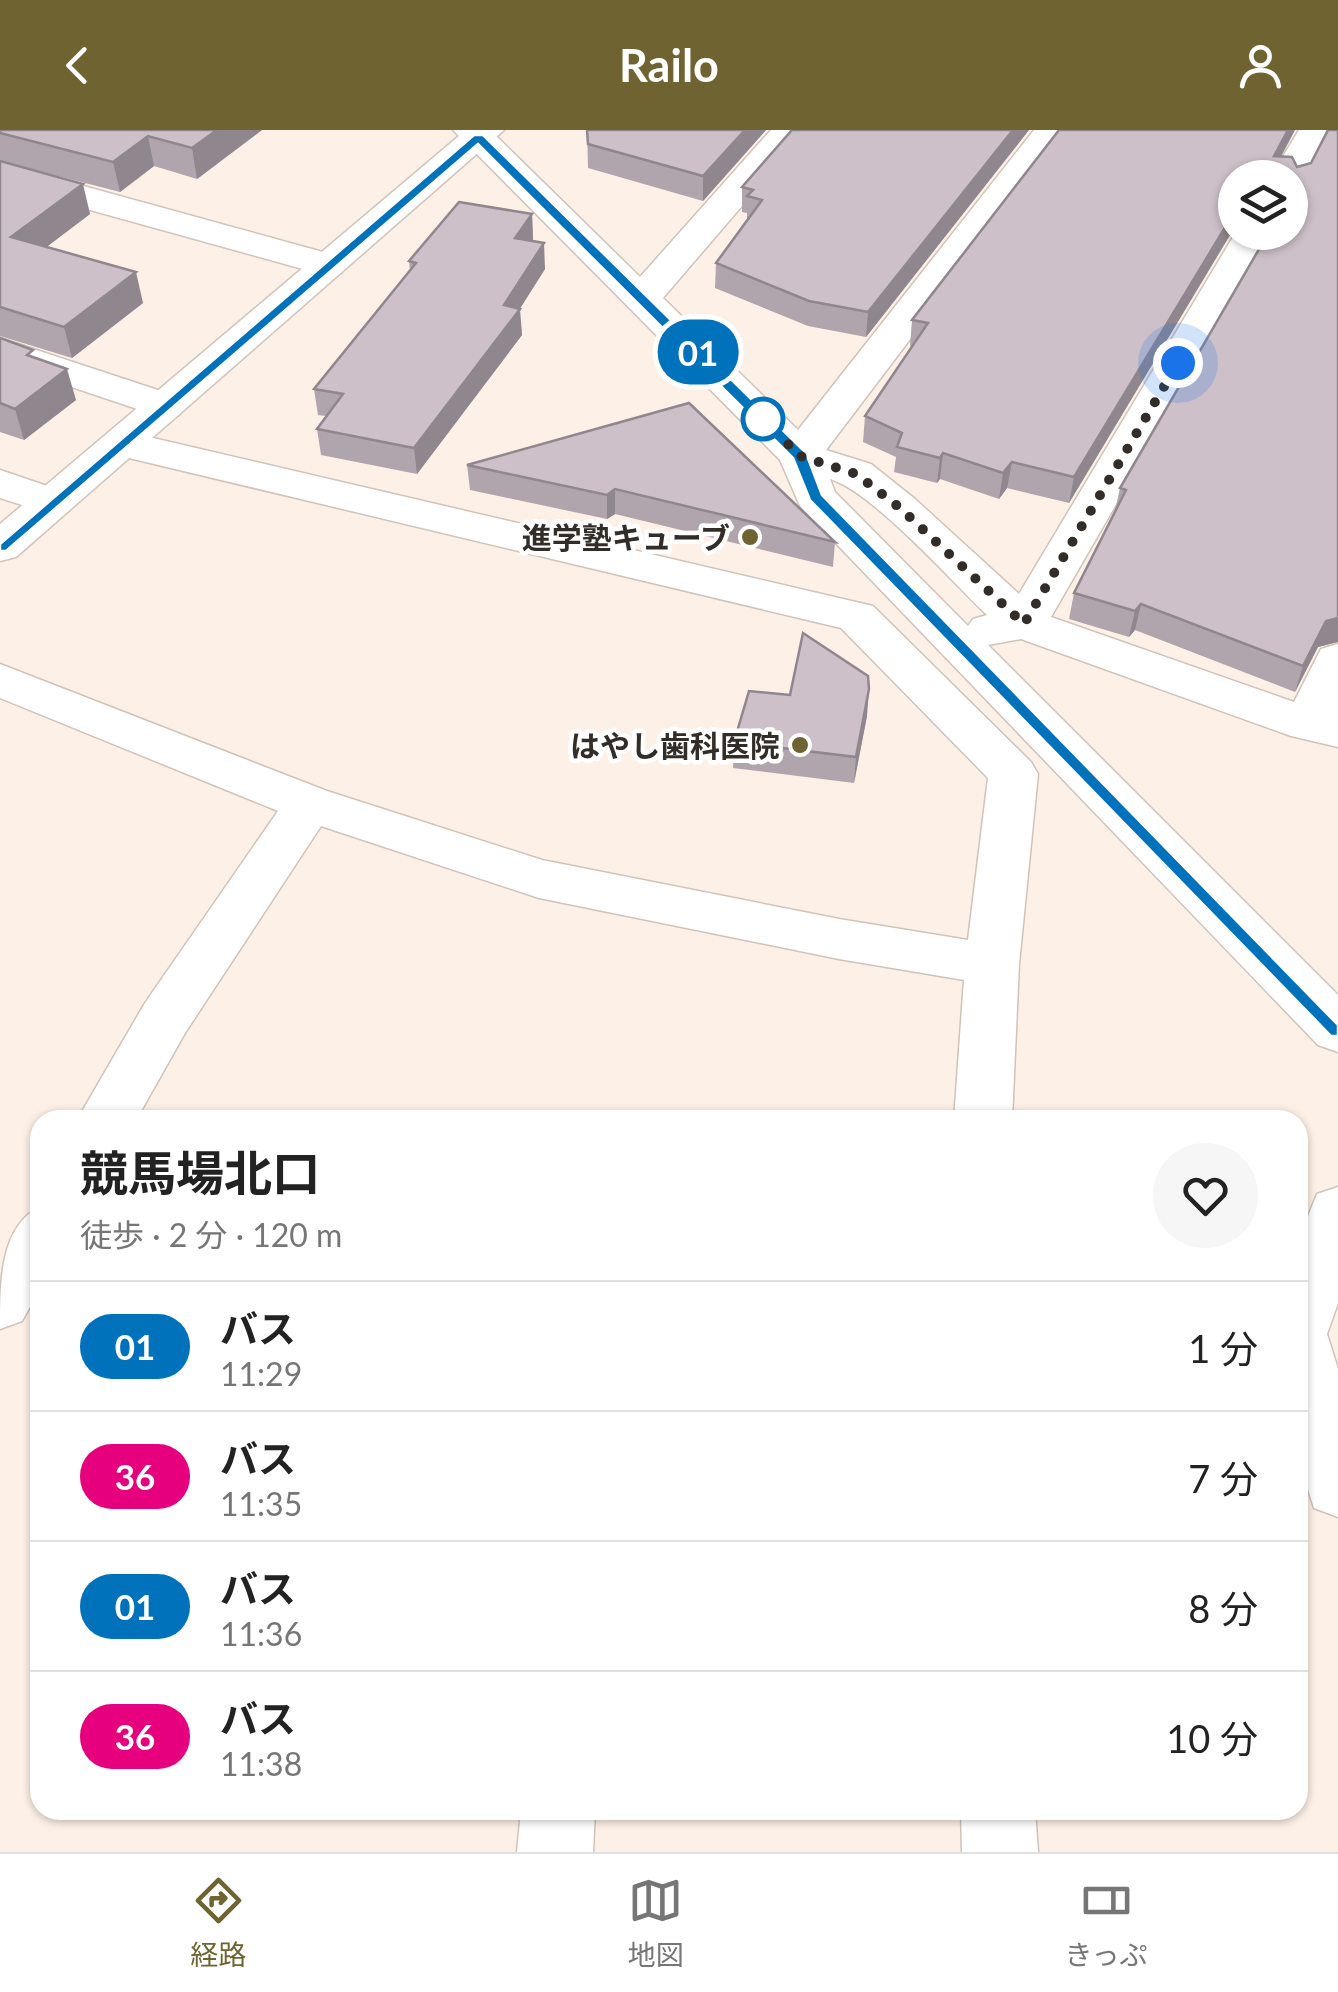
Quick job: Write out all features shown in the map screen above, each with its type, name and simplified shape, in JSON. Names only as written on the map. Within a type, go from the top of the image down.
[{"type":"street","points":[[643,297],[790,130]]},
{"type":"street","points":[[800,456],[1052,130]]},
{"type":"street","points":[[1298,160],[1316,130]]},
{"type":"street","points":[[0,547],[479,132],[800,456],[815,497],[1338,1030]]},
{"type":"street","points":[[0,174],[328,264]]},
{"type":"street","points":[[900,658],[950,638],[1024,624],[1244,250]]},
{"type":"street","points":[[0,350],[164,406]]},
{"type":"street","points":[[123,444],[857,617],[1013,774],[992,964],[984,1110]]},
{"type":"street","points":[[800,456],[856,474],[900,508],[1024,624],[1323,727],[1338,660]]},
{"type":"street","points":[[0,483],[54,502]]},
{"type":"street","points":[[0,680],[309,804],[539,879],[839,940],[992,964]]},
{"type":"street","points":[[112,1110],[164,1018],[309,804]]},
{"type":"street","points":[[1308,1300],[1338,1212]]},
{"type":"street","points":[[0,1302],[30,1250]]},
{"type":"street","points":[[1308,1375],[1338,1486]]},
{"type":"street","points":[[554,1852],[557,1820]]},
{"type":"street","points":[[998,1820],[1000,1852]]},
{"type":"building","points":[[0,130],[217,130],[192,148],[148,136],[113,162]]},
{"type":"building","points":[[587,130],[745,130],[703,176],[588,144]]},
{"type":"building","points":[[792,130],[1013,130],[868,312],[809,301],[716,263],[762,200],[747,196],[753,190],[742,187]]},
{"type":"building","points":[[1059,130],[1288,130],[1274,156],[1294,160],[1218,160],[1218,239],[1074,477],[1012,462],[1003,473],[943,453],[940,458],[897,447],[902,433],[865,416],[928,323],[912,320]]},
{"type":"building","points":[[1328,130],[1338,130],[1338,618],[1326,621],[1303,666],[1141,604],[1135,611],[1074,593],[1126,490],[1120,488],[1259,250],[1308,250],[1308,164]]},
{"type":"building","points":[[0,161],[83,184],[11,237],[136,272],[64,327],[0,307]]},
{"type":"building","points":[[459,202],[532,214],[515,238],[544,243],[504,305],[520,309],[414,448],[317,429],[343,394],[314,389],[416,263],[409,261]]},
{"type":"building","points":[[0,338],[33,350],[27,355],[67,369],[15,409],[0,403]]},
{"type":"building","points":[[689,403],[835,542],[615,489],[607,495],[467,465]]},
{"type":"building","name":"はやし歯科医院","points":[[803,633],[868,676],[856,757],[734,742],[749,691],[790,695]]},
{"type":"bus line","name":"01","points":[[0,547],[478,138],[800,456],[815,497],[1338,1030]]},
{"type":"place","name":"進学塾キューブ","points":[[750,537]]},
{"type":"place","name":"はやし歯科医院","points":[[800,745]]},
{"type":"route","points":[[763,419],[800,456],[856,474],[900,508],[1024,624],[1178,363]]}]
